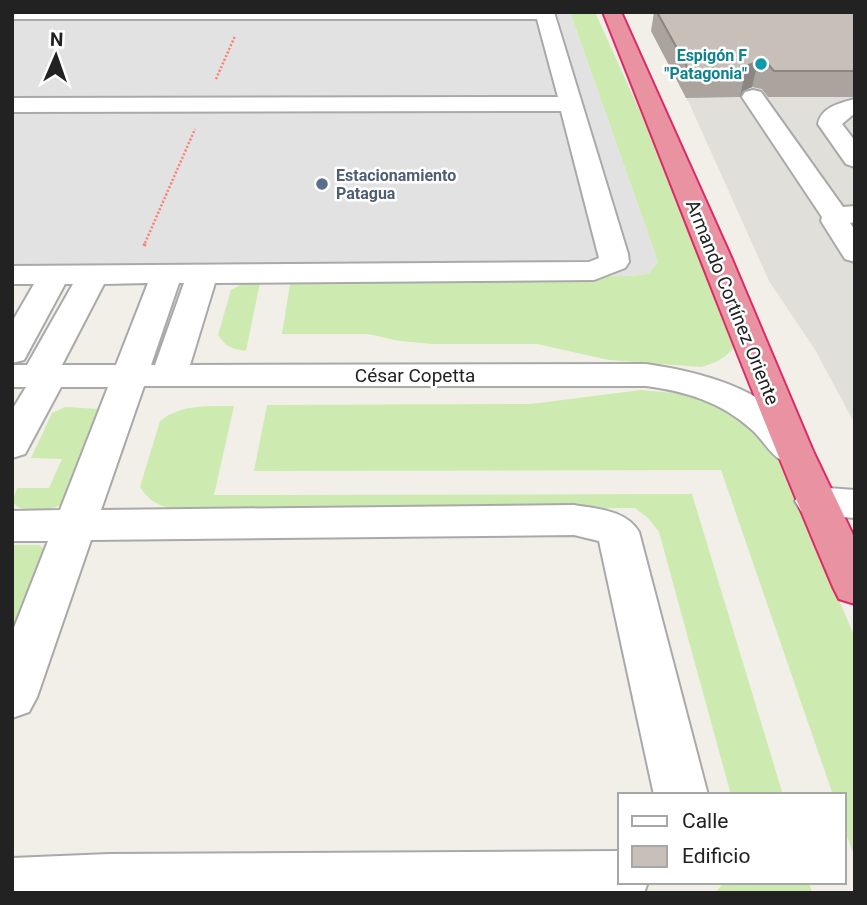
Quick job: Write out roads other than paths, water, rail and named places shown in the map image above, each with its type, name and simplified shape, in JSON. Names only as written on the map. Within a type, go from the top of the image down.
[{"type":"highway","points":[[612,12],[637,72]]},
{"type":"highway","name":"Armando Cortínez Oriente","points":[[632,12],[638,27],[637,72],[815,501],[855,587]]},
{"type":"street","points":[[12,13],[545,13],[614,254],[614,262],[594,271],[12,275]]},
{"type":"street","points":[[753,97],[792,151],[842,209],[837,225],[855,253]]},
{"type":"street","points":[[12,105],[571,104]]},
{"type":"street","points":[[855,106],[838,112],[831,118],[830,124],[855,159]]},
{"type":"street","points":[[792,151],[855,178]]},
{"type":"street","points":[[12,697],[167,274]]},
{"type":"street","points":[[170,375],[202,274]]},
{"type":"street","points":[[12,353],[54,275]]},
{"type":"street","points":[[12,445],[33,376],[93,275]]},
{"type":"street","name":"César Copetta","points":[[33,376],[624,374],[667,377],[701,385],[745,404],[780,434],[794,451]]},
{"type":"street","points":[[815,501],[855,504]]},
{"type":"street","points":[[12,526],[548,520],[604,524],[618,532],[681,793]]},
{"type":"street","points":[[12,887],[109,883],[618,880]]},
{"type":"place","name":"Espigón F \"Patagonia\"","points":[[761,64]]},
{"type":"place","name":"Estacionamiento Patagua","points":[[322,184]]}]
